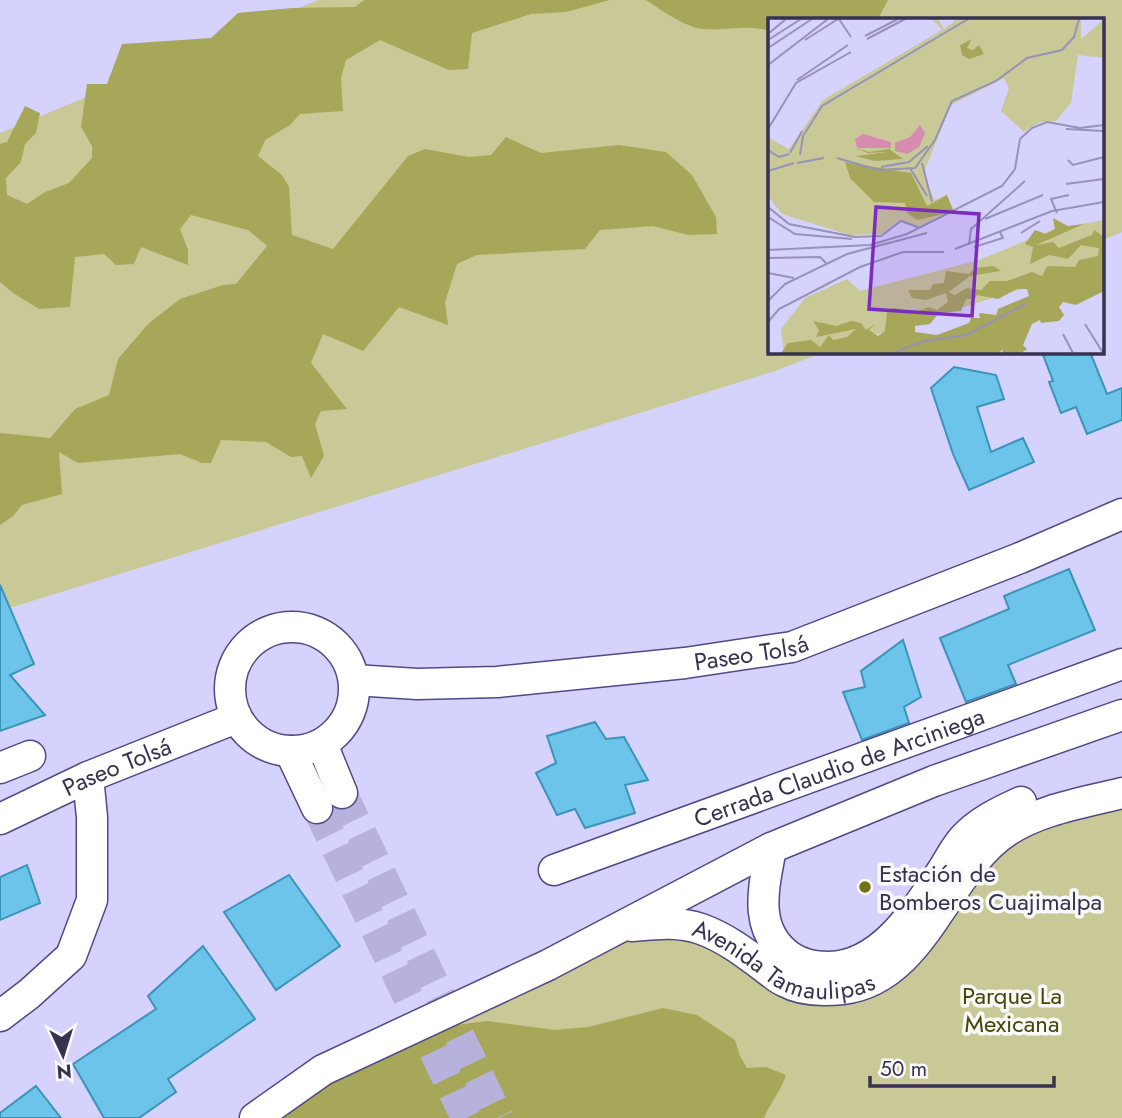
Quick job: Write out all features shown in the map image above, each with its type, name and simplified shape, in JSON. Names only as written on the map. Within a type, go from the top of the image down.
[{"type":"street","name":"Paseo Tolsá","points":[[354,680],[417,684],[498,682],[685,663],[792,647],[1020,558],[1122,514]]},
{"type":"street","points":[[300,626],[325,635],[345,654],[354,680],[354,695],[348,716],[334,735],[322,744],[306,750],[290,751],[259,742],[236,718],[229,692],[234,665],[249,643],[272,629],[300,626]]},
{"type":"street","name":"Cerrada Claudio de Arciniega","points":[[554,870],[1122,664]]},
{"type":"street","name":"Avenida Tamaulipas","points":[[256,1118],[323,1070],[548,965],[771,848],[934,782],[1122,715]]},
{"type":"street","name":"Paseo Tolsá","points":[[0,819],[88,777],[236,718]]},
{"type":"street","points":[[290,751],[329,801],[322,744]]},
{"type":"street","points":[[0,768],[30,756]]},
{"type":"street","name":"Avenida Tamaulipas","points":[[771,848],[762,906],[766,929],[778,948],[798,962],[817,967],[842,967],[864,960],[889,940],[926,895],[963,839],[994,814],[1037,795],[1122,774]]},
{"type":"street","points":[[0,1016],[71,956],[88,911],[92,900],[92,817],[88,777]]},
{"type":"street","name":"Avenida Tamaulipas","points":[[621,926],[672,923],[700,929],[735,945],[786,983],[816,991],[846,989],[873,980],[907,956],[981,853],[1006,831],[1045,812],[1122,793]]},
{"type":"green space","points":[[318,0],[1122,0],[1122,232],[1104,240],[1104,18],[768,18],[768,354],[819,354],[775,371],[0,611],[0,133]]},
{"type":"green space","name":"Parque La Mexicana","points":[[1122,805],[1122,1118],[276,1118],[631,931],[687,931],[793,992],[1013,839],[1046,825]]},
{"type":"shaded area","points":[[364,0],[610,0],[566,12],[531,14],[472,33],[468,69],[449,70],[380,40],[346,60],[341,78],[343,111],[300,114],[290,125],[265,140],[258,156],[282,175],[289,187],[292,235],[333,249],[408,156],[425,149],[469,157],[491,155],[506,137],[541,153],[619,145],[666,152],[692,175],[716,217],[717,234],[688,235],[653,226],[600,230],[585,249],[477,255],[457,264],[445,302],[448,325],[399,307],[363,351],[323,334],[311,363],[347,409],[321,411],[315,424],[324,456],[311,478],[302,456],[291,457],[266,442],[221,440],[211,463],[202,463],[180,454],[78,463],[59,452],[62,494],[22,505],[0,525],[0,433],[50,438],[75,409],[109,395],[118,359],[148,324],[180,299],[223,285],[236,284],[267,246],[248,230],[191,215],[180,229],[188,250],[188,265],[141,247],[134,264],[116,265],[104,254],[75,257],[70,307],[39,309],[0,282],[0,144],[7,142],[25,106],[40,113],[36,133],[25,144],[21,162],[6,178],[7,195],[27,204],[45,192],[69,183],[92,158],[92,146],[81,127],[87,84],[107,84],[122,44],[211,38],[238,13],[292,8],[355,7]]},
{"type":"shaded area","points":[[646,0],[888,0],[877,18],[768,18],[768,31],[697,28],[674,18]]},
{"type":"shaded area","points":[[663,1008],[697,1015],[735,1040],[747,1068],[766,1067],[786,1075],[764,1118],[276,1118],[304,1098],[433,1028],[487,1021],[554,1030],[588,1027]]},
{"type":"building","points":[[1043,354],[1091,354],[1107,394],[1122,388],[1122,420],[1087,434],[1076,407],[1061,413],[1049,382],[1053,381]]},
{"type":"building","points":[[954,367],[996,375],[1004,399],[977,407],[991,452],[1023,438],[1034,462],[969,490],[953,454],[931,388]]},
{"type":"building","points":[[1069,569],[1095,630],[1008,665],[1016,684],[966,702],[940,638],[1009,609],[1004,596]]},
{"type":"building","points":[[0,585],[34,664],[10,675],[45,715],[0,731]]},
{"type":"building","points":[[903,640],[921,697],[904,707],[909,723],[862,740],[843,692],[865,687],[861,671]]},
{"type":"building","points":[[595,722],[606,739],[624,737],[648,780],[625,785],[635,813],[585,828],[575,809],[557,815],[536,773],[556,763],[547,736]]},
{"type":"building","points":[[27,865],[40,903],[0,920],[0,877]]},
{"type":"building","points":[[289,875],[340,946],[276,990],[224,912]]},
{"type":"building","points":[[203,946],[255,1019],[168,1079],[176,1092],[139,1118],[104,1118],[73,1064],[156,1009],[148,996]]},
{"type":"building","points":[[36,1086],[61,1118],[0,1118],[0,1113]]},
{"type":"tunnel","points":[[342,793],[499,1118]]},
{"type":"tunnel","points":[[317,808],[466,1118]]},
{"type":"place","name":"Estación de Bomberos Cuajimalpa","points":[[865,887]]}]
